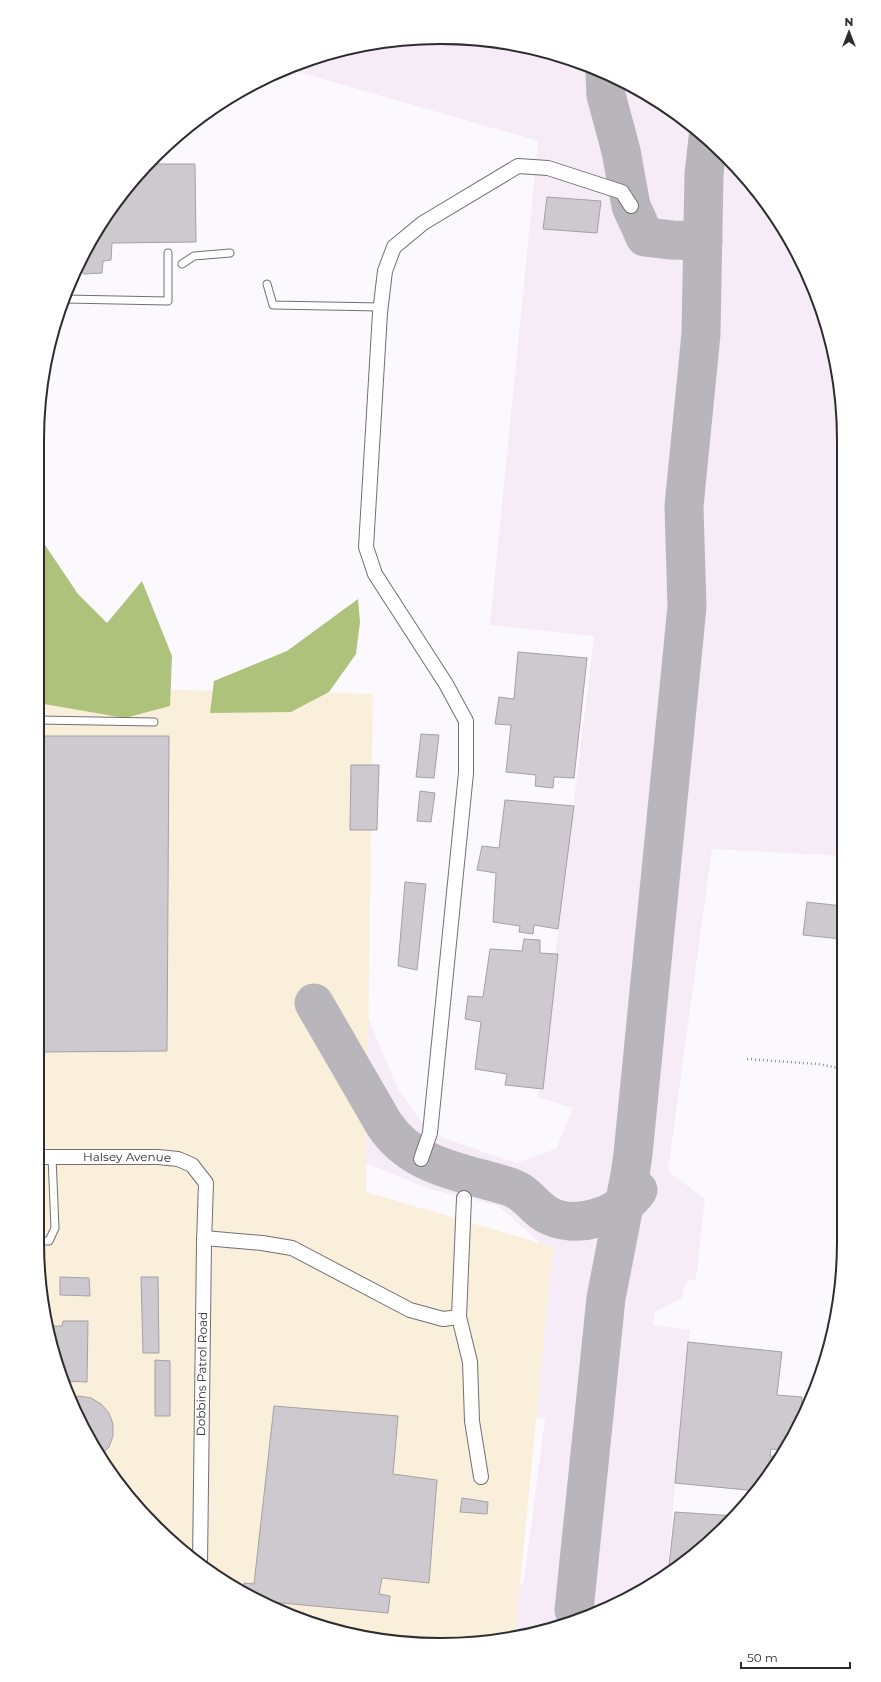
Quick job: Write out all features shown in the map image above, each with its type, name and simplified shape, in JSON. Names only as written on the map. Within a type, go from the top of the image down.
[{"type":"street","points":[[422,1159],[430,1133],[449,947],[466,773],[466,722],[446,684],[375,574],[366,547],[380,307],[385,270],[394,247],[423,223],[518,166],[548,168],[622,192],[631,206]]},
{"type":"street","name":"Halsey Avenue","points":[[44,1157],[158,1157],[178,1159],[192,1165],[206,1183]]},
{"type":"street","name":"Dobbins Patrol Road","points":[[200,1557],[206,1183]]},
{"type":"street","points":[[464,1198],[460,1317],[470,1362],[472,1421],[481,1477]]},
{"type":"street","points":[[204,1238],[262,1243],[292,1248],[410,1310],[443,1319],[460,1317]]},
{"type":"lane","points":[[70,299],[168,301],[168,253]]},
{"type":"lane","points":[[182,264],[194,256],[230,253]]},
{"type":"lane","points":[[266,284],[273,305],[380,307]]},
{"type":"lane","points":[[44,720],[154,722]]},
{"type":"lane","points":[[44,1241],[49,1241],[55,1228],[52,1157]]},
{"type":"path","points":[[747,1059],[818,1064],[837,1068]]},
{"type":"shaded area","points":[[440,44],[492,47],[568,65],[592,74],[639,97],[682,126],[702,142],[739,179],[770,220],[784,242],[807,289],[823,338],[834,389],[837,440],[837,856],[712,849],[668,1171],[705,1199],[696,1279],[686,1282],[682,1298],[655,1312],[653,1325],[690,1330],[668,1566],[639,1585],[616,1597],[568,1617],[518,1630],[492,1635],[474,1636],[524,1581],[545,1419],[493,1408],[542,1280],[538,1241],[498,1206],[429,1189],[359,1160],[351,977],[399,1091],[430,1133],[516,1163],[556,1149],[573,1108],[538,1097],[594,636],[490,625],[538,141],[296,71],[338,58],[389,47]]},
{"type":"shaded area","points":[[44,687],[373,694],[366,1192],[553,1247],[516,1630],[492,1635],[466,1637],[415,1637],[389,1635],[363,1630],[313,1617],[265,1597],[220,1571],[179,1540],[142,1503],[111,1462],[97,1440],[74,1393],[58,1344],[47,1293],[44,1242]]},
{"type":"green space","points":[[44,543],[78,594],[107,623],[142,581],[172,656],[170,706],[125,718],[44,704]]},
{"type":"green space","points":[[358,599],[360,622],[356,654],[329,692],[291,712],[210,713],[214,681],[287,651]]},
{"type":"building","points":[[156,164],[195,164],[196,242],[112,243],[111,260],[103,261],[102,273],[84,274],[82,272],[85,265],[111,220],[142,179]]},
{"type":"building","points":[[547,197],[601,201],[597,233],[543,229]]},
{"type":"building","points":[[518,652],[587,658],[574,778],[554,777],[553,788],[535,786],[536,775],[506,772],[511,725],[495,724],[499,697],[514,699]]},
{"type":"building","points":[[421,734],[439,735],[434,778],[416,777]]},
{"type":"building","points":[[44,736],[169,736],[167,1051],[44,1052]]},
{"type":"building","points":[[351,765],[379,765],[377,830],[350,830]]},
{"type":"building","points":[[420,791],[435,793],[431,822],[417,821]]},
{"type":"building","points":[[505,800],[574,806],[558,929],[534,925],[533,934],[519,932],[520,926],[493,922],[496,873],[477,870],[482,846],[499,848]]},
{"type":"building","points":[[405,882],[426,884],[417,970],[398,966]]},
{"type":"building","points":[[807,902],[837,905],[837,939],[803,935]]},
{"type":"building","points":[[524,939],[540,940],[540,953],[558,954],[543,1089],[505,1085],[507,1074],[475,1069],[481,1022],[465,1019],[468,996],[483,997],[490,949],[522,951]]},
{"type":"building","points":[[60,1277],[89,1278],[90,1296],[60,1295]]},
{"type":"building","points":[[141,1277],[158,1277],[159,1353],[143,1353]]},
{"type":"building","points":[[63,1321],[88,1321],[87,1382],[70,1381],[54,1326],[62,1326]]},
{"type":"building","points":[[688,1342],[782,1352],[777,1395],[802,1397],[802,1405],[784,1440],[778,1450],[771,1449],[770,1456],[774,1456],[749,1490],[675,1483]]},
{"type":"building","points":[[155,1360],[170,1361],[170,1416],[155,1416]]},
{"type":"building","points":[[76,1397],[91,1398],[101,1404],[109,1413],[113,1424],[113,1436],[109,1447],[105,1452],[97,1440]]},
{"type":"building","points":[[274,1406],[398,1416],[393,1474],[437,1480],[429,1583],[382,1578],[379,1594],[390,1596],[388,1613],[277,1603],[244,1586],[244,1583],[254,1584]]},
{"type":"building","points":[[462,1498],[488,1502],[487,1514],[460,1512]]},
{"type":"building","points":[[675,1512],[727,1515],[702,1540],[669,1565]]},
{"type":"taxiway","points":[[605,80],[606,95],[621,151],[631,206],[645,237],[703,241]]},
{"type":"taxiway","points":[[574,1610],[606,1298],[633,1154],[687,607],[684,506],[701,334],[704,174],[707,147]]},
{"type":"taxiway","points":[[314,1003],[384,1124],[396,1139],[409,1150],[424,1159],[457,1172],[516,1189],[546,1214],[557,1219],[570,1221],[583,1221],[609,1214],[630,1199],[638,1190]]}]
